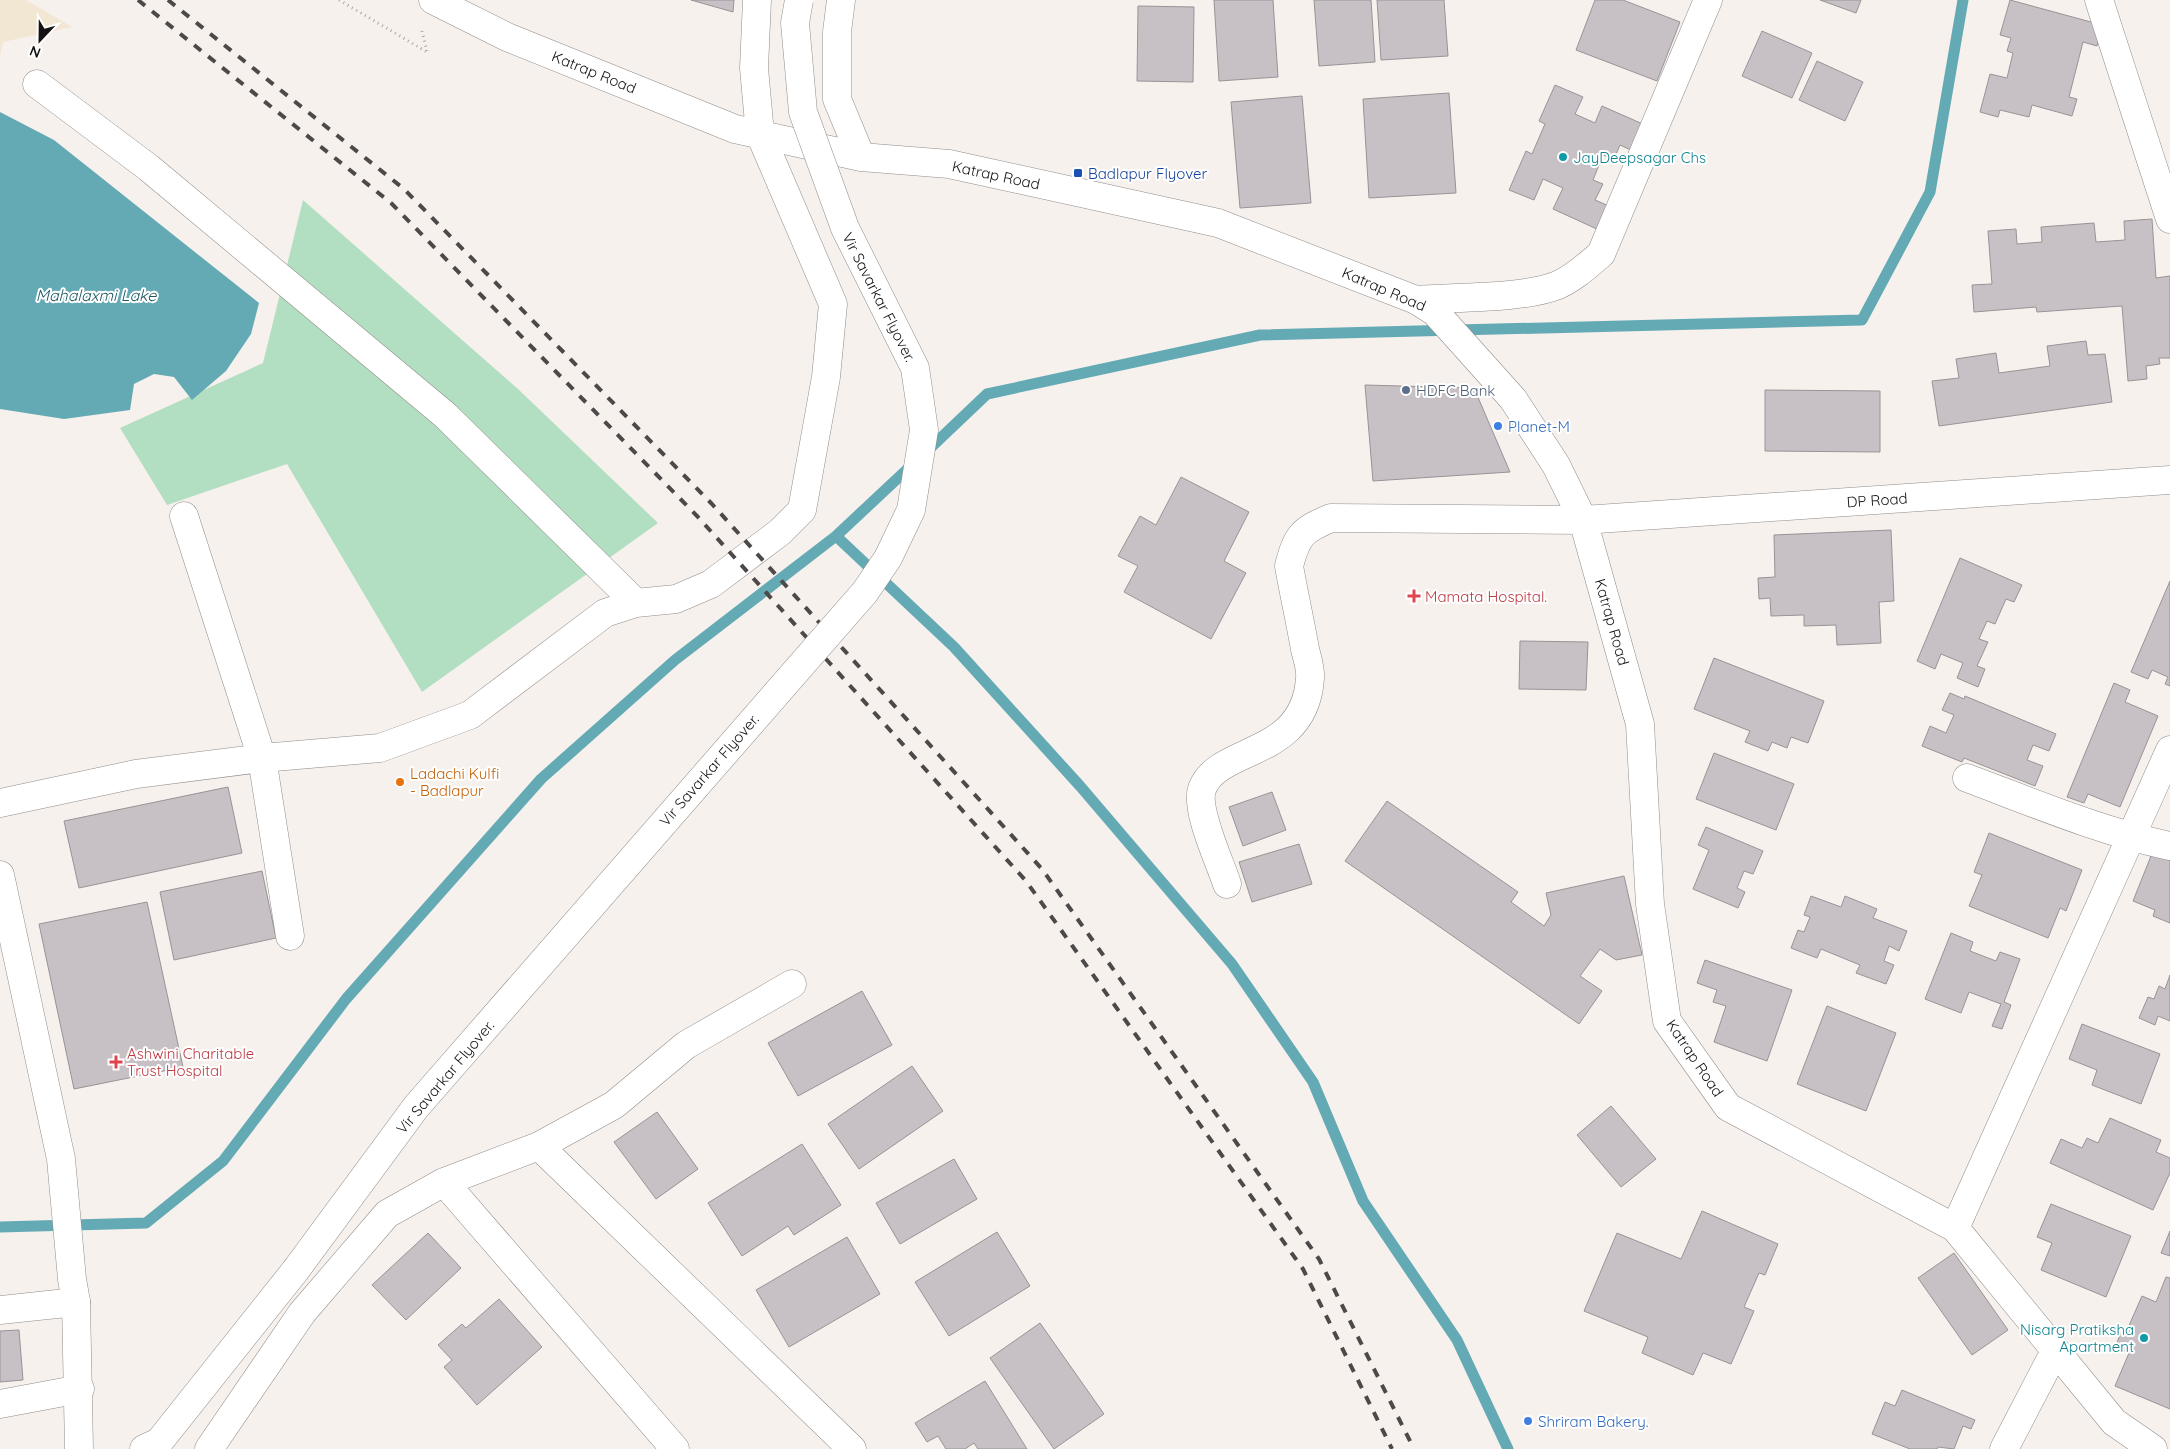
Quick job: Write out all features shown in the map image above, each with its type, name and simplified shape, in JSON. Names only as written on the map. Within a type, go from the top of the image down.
[{"type":"street","points":[[0,803],[136,774],[262,758],[380,748],[470,715],[605,613],[636,603],[676,600],[711,584],[780,532],[802,510],[826,377],[833,304],[760,134],[754,68],[757,0]]},
{"type":"street","name":"Vir Savarkar Flyover.","points":[[154,1447],[295,1271],[416,1107],[865,592],[888,558],[911,510],[924,430],[915,368],[844,228],[803,112],[794,23],[799,0]]},
{"type":"street","points":[[841,0],[837,32],[837,99],[861,157]]},
{"type":"street","points":[[1426,306],[1533,292],[1558,285],[1582,270],[1602,254],[1708,0]]},
{"type":"street","points":[[2099,0],[2170,219]]},
{"type":"street","name":"Katrap Road","points":[[446,3],[507,37],[735,129],[861,157],[949,164],[1218,223],[1426,306],[1513,399],[1556,465],[1583,520],[1640,724],[1650,904],[1666,1021],[1728,1107],[1955,1228],[2114,1422],[2153,1449]]},
{"type":"street","points":[[37,84],[149,168],[445,415],[636,603]]},
{"type":"street","name":"DP Road","points":[[1227,884],[1202,811],[1202,790],[1215,770],[1267,746],[1289,729],[1303,707],[1310,678],[1289,566],[1293,550],[1302,533],[1331,518],[1583,520],[2170,480]]},
{"type":"street","points":[[184,516],[262,758],[290,936]]},
{"type":"street","points":[[1955,1228],[2170,750]]},
{"type":"street","points":[[1967,778],[2097,827],[2131,838],[2170,846]]},
{"type":"street","points":[[0,875],[61,1159],[74,1291],[80,1388],[79,1449]]},
{"type":"street","points":[[209,1449],[302,1313],[387,1214],[444,1182],[540,1146],[614,1104],[686,1045],[792,984]]},
{"type":"street","points":[[540,1146],[852,1449]]},
{"type":"street","points":[[444,1182],[675,1449]]},
{"type":"street","points":[[0,1310],[74,1291]]},
{"type":"street","points":[[2004,1449],[2055,1351]]},
{"type":"street","points":[[0,1404],[80,1388]]},
{"type":"path","points":[[339,0],[427,52]]},
{"type":"shaded area","points":[[0,0],[26,0],[72,27],[3,42],[0,57]]},
{"type":"green space","points":[[303,200],[518,389],[658,523],[422,692],[287,464],[167,505],[120,428],[263,363]]},
{"type":"water","name":"Mahalaxmi Lake","points":[[0,112],[54,140],[259,303],[251,334],[226,371],[192,400],[174,377],[154,374],[134,384],[130,410],[64,419],[0,409]]},
{"type":"building","points":[[691,0],[734,0],[733,12]]},
{"type":"building","points":[[1214,0],[1273,0],[1278,77],[1219,81]]},
{"type":"building","points":[[1314,0],[1371,0],[1375,62],[1319,66]]},
{"type":"building","points":[[1377,0],[1444,0],[1448,56],[1381,60]]},
{"type":"building","points":[[1595,0],[1623,0],[1680,22],[1657,81],[1576,50]]},
{"type":"building","points":[[1820,0],[1861,0],[1856,13]]},
{"type":"building","points":[[2010,0],[2102,25],[2097,46],[2083,42],[2069,97],[2077,99],[2072,116],[2032,105],[2029,117],[2000,110],[1998,117],[1980,112],[1990,74],[2007,78],[2013,53],[2007,51],[2011,38],[2000,35]]},
{"type":"building","points":[[1138,6],[1194,7],[1193,82],[1137,81]]},
{"type":"building","points":[[1762,31],[1812,53],[1792,98],[1742,76]]},
{"type":"building","points":[[1817,61],[1863,82],[1845,121],[1799,100]]},
{"type":"building","name":"JayDeepsagar Chs","points":[[1555,85],[1583,97],[1575,114],[1595,123],[1602,106],[1645,125],[1633,151],[1620,145],[1614,159],[1603,155],[1593,180],[1603,184],[1595,200],[1609,206],[1599,230],[1553,209],[1563,188],[1543,179],[1534,200],[1509,190],[1526,151],[1532,154],[1545,124],[1539,121]]},
{"type":"building","points":[[1449,93],[1456,193],[1369,198],[1363,99]]},
{"type":"building","points":[[1302,96],[1311,203],[1240,208],[1231,102]]},
{"type":"building","points":[[2152,219],[2156,278],[2170,276],[2170,358],[2159,358],[2160,364],[2146,366],[2147,379],[2128,381],[2122,306],[2037,312],[2036,307],[1974,312],[1972,285],[1992,284],[1988,231],[2016,229],[2017,244],[2042,242],[2041,227],[2094,223],[2096,242],[2125,240],[2124,221]]},
{"type":"building","points":[[2086,341],[2088,355],[2105,354],[2112,402],[1939,426],[1932,381],[1959,378],[1956,359],[1996,353],[1999,373],[2050,366],[2047,346]]},
{"type":"building","points":[[1365,385],[1474,388],[1510,472],[1373,481]]},
{"type":"building","points":[[1765,390],[1880,391],[1880,452],[1765,451]]},
{"type":"building","points":[[1181,477],[1249,512],[1224,561],[1246,573],[1211,639],[1124,592],[1138,566],[1118,556],[1140,516],[1156,525]]},
{"type":"building","points":[[1891,530],[1894,601],[1879,602],[1881,643],[1837,645],[1836,625],[1804,626],[1804,615],[1771,616],[1770,598],[1759,599],[1758,578],[1775,577],[1774,535]]},
{"type":"building","points":[[1960,558],[2022,585],[2014,602],[2006,599],[1995,624],[1987,621],[1979,639],[1988,642],[1977,666],[1985,669],[1978,687],[1957,678],[1963,663],[1941,654],[1935,669],[1917,661]]},
{"type":"building","points":[[2170,581],[2170,686],[2165,684],[2168,677],[2152,670],[2148,679],[2131,672]]},
{"type":"building","points":[[1520,641],[1588,642],[1586,690],[1519,689]]},
{"type":"building","points":[[1714,658],[1824,701],[1808,743],[1791,737],[1787,748],[1772,742],[1768,751],[1745,742],[1750,731],[1694,709]]},
{"type":"building","points":[[2114,683],[2130,690],[2125,702],[2158,716],[2120,807],[2088,794],[2084,803],[2067,797]]},
{"type":"building","points":[[1950,693],[1964,699],[1965,696],[2056,734],[2049,751],[2033,745],[2027,760],[2043,766],[2035,786],[1964,758],[1962,762],[1922,746],[1930,726],[1946,733],[1954,715],[1942,710]]},
{"type":"building","points":[[1714,753],[1794,784],[1776,830],[1696,799]]},
{"type":"building","points":[[228,787],[242,853],[79,888],[64,821]]},
{"type":"building","points":[[1272,792],[1286,830],[1243,846],[1229,807]]},
{"type":"building","points":[[1387,801],[1518,892],[1511,902],[1544,926],[1551,915],[1546,893],[1624,876],[1642,955],[1616,960],[1600,949],[1580,976],[1602,991],[1579,1024],[1345,861]]},
{"type":"building","points":[[1706,827],[1763,851],[1753,874],[1744,871],[1737,888],[1745,892],[1738,908],[1693,889],[1709,850],[1698,845]]},
{"type":"building","points":[[1989,833],[2082,870],[2066,911],[2060,908],[2048,938],[1969,906],[1982,875],[1974,872]]},
{"type":"building","points":[[1299,844],[1312,884],[1252,902],[1239,862]]},
{"type":"building","points":[[2153,851],[2170,858],[2170,923],[2153,916],[2155,910],[2133,901]]},
{"type":"building","points":[[262,871],[276,938],[174,960],[160,892]]},
{"type":"building","points":[[1811,896],[1841,907],[1845,896],[1877,909],[1873,918],[1907,931],[1899,951],[1889,946],[1884,961],[1894,965],[1886,984],[1856,973],[1860,965],[1821,949],[1817,958],[1791,948],[1798,930],[1804,932],[1810,917],[1804,915]]},
{"type":"building","points":[[147,902],[183,1067],[74,1089],[39,924]]},
{"type":"building","points":[[1951,933],[1973,942],[1970,951],[1996,961],[2000,952],[2020,959],[2004,1002],[2011,1005],[2002,1029],[1992,1026],[2001,1004],[1969,992],[1961,1013],[1925,999]]},
{"type":"building","points":[[1705,960],[1792,990],[1767,1061],[1714,1042],[1726,1006],[1713,1002],[1717,990],[1697,983]]},
{"type":"building","points":[[2170,975],[2170,1021],[2158,1016],[2155,1025],[2139,1018],[2148,997],[2154,999],[2159,986],[2165,989]]},
{"type":"building","points":[[862,991],[892,1045],[798,1096],[768,1043]]},
{"type":"building","points":[[1827,1006],[1896,1033],[1866,1111],[1797,1084]]},
{"type":"building","points":[[2082,1024],[2160,1054],[2141,1104],[2092,1085],[2097,1070],[2069,1059]]},
{"type":"building","points":[[912,1066],[943,1111],[859,1169],[828,1124]]},
{"type":"building","points":[[1611,1106],[1656,1159],[1621,1187],[1577,1135]]},
{"type":"building","points":[[657,1112],[698,1169],[656,1199],[614,1142]]},
{"type":"building","points":[[2110,1118],[2161,1140],[2156,1152],[2170,1158],[2170,1173],[2153,1210],[2050,1163],[2061,1139],[2082,1148],[2087,1138],[2098,1143]]},
{"type":"building","points":[[802,1144],[841,1205],[794,1235],[788,1226],[742,1256],[708,1203]]},
{"type":"building","points":[[954,1159],[977,1199],[900,1244],[876,1203]]},
{"type":"building","points":[[2051,1204],[2131,1236],[2106,1297],[2041,1270],[2052,1243],[2037,1237]]},
{"type":"building","points":[[1702,1211],[1778,1244],[1765,1275],[1759,1273],[1744,1307],[1754,1311],[1731,1364],[1703,1353],[1693,1375],[1642,1353],[1648,1337],[1584,1311],[1617,1233],[1681,1259]]},
{"type":"building","points":[[2170,1231],[2170,1256],[2161,1253]]},
{"type":"building","points":[[997,1232],[1030,1286],[949,1336],[915,1282]]},
{"type":"building","points":[[428,1233],[461,1268],[406,1320],[372,1285]]},
{"type":"building","points":[[847,1237],[880,1294],[789,1347],[756,1290]]},
{"type":"building","points":[[1954,1253],[2008,1330],[1972,1355],[1918,1278]]},
{"type":"building","name":"Nisarg Pratiksha Apartment","points":[[2166,1277],[2170,1278],[2170,1409],[2115,1386],[2129,1353],[2115,1347],[2123,1328],[2127,1330],[2142,1296],[2156,1302]]},
{"type":"building","points":[[499,1299],[542,1347],[477,1405],[444,1367],[452,1360],[438,1345],[462,1324],[466,1328]]},
{"type":"building","points":[[1040,1323],[1104,1414],[1054,1449],[990,1358]]},
{"type":"building","points":[[19,1330],[23,1380],[0,1382],[0,1331]]},
{"type":"building","points":[[985,1381],[1027,1449],[978,1449],[974,1443],[965,1449],[946,1449],[938,1436],[927,1442],[915,1423]]},
{"type":"building","points":[[1902,1390],[1975,1420],[1971,1429],[1963,1426],[1954,1449],[1938,1447],[1937,1449],[1910,1449],[1872,1434],[1885,1402],[1895,1406]]},
{"type":"waterway","points":[[926,452],[987,394],[1260,335],[1862,320],[1930,192],[1963,0]]},
{"type":"waterway","points":[[0,1227],[146,1223],[223,1161],[346,999],[541,779],[675,660],[836,536],[914,463]]},
{"type":"waterway","points":[[836,536],[954,647],[1080,786],[1232,964],[1313,1082],[1363,1201],[1457,1340],[1508,1449]]},
{"type":"railway","points":[[138,0],[391,203],[698,517],[1026,881],[1303,1269],[1392,1449]]},
{"type":"railway","points":[[168,0],[404,189],[712,504],[1042,869],[1319,1259],[1414,1449]]},
{"type":"place","name":"JayDeepsagar Chs","points":[[1563,157]]},
{"type":"place","name":"Badlapur Flyover","points":[[1078,173]]},
{"type":"place","name":"HDFC Bank","points":[[1406,390]]},
{"type":"place","name":"Planet-M","points":[[1498,426]]},
{"type":"place","name":"Mamata Hospital.","points":[[1414,596]]},
{"type":"place","name":"Ladachi Kulfi - Badlapur","points":[[400,782]]},
{"type":"place","name":"Ashwini Charitable Trust Hospital","points":[[116,1062]]},
{"type":"place","name":"Nisarg Pratiksha Apartment","points":[[2144,1338]]},
{"type":"place","name":"Shriram Bakery.","points":[[1528,1421]]}]
